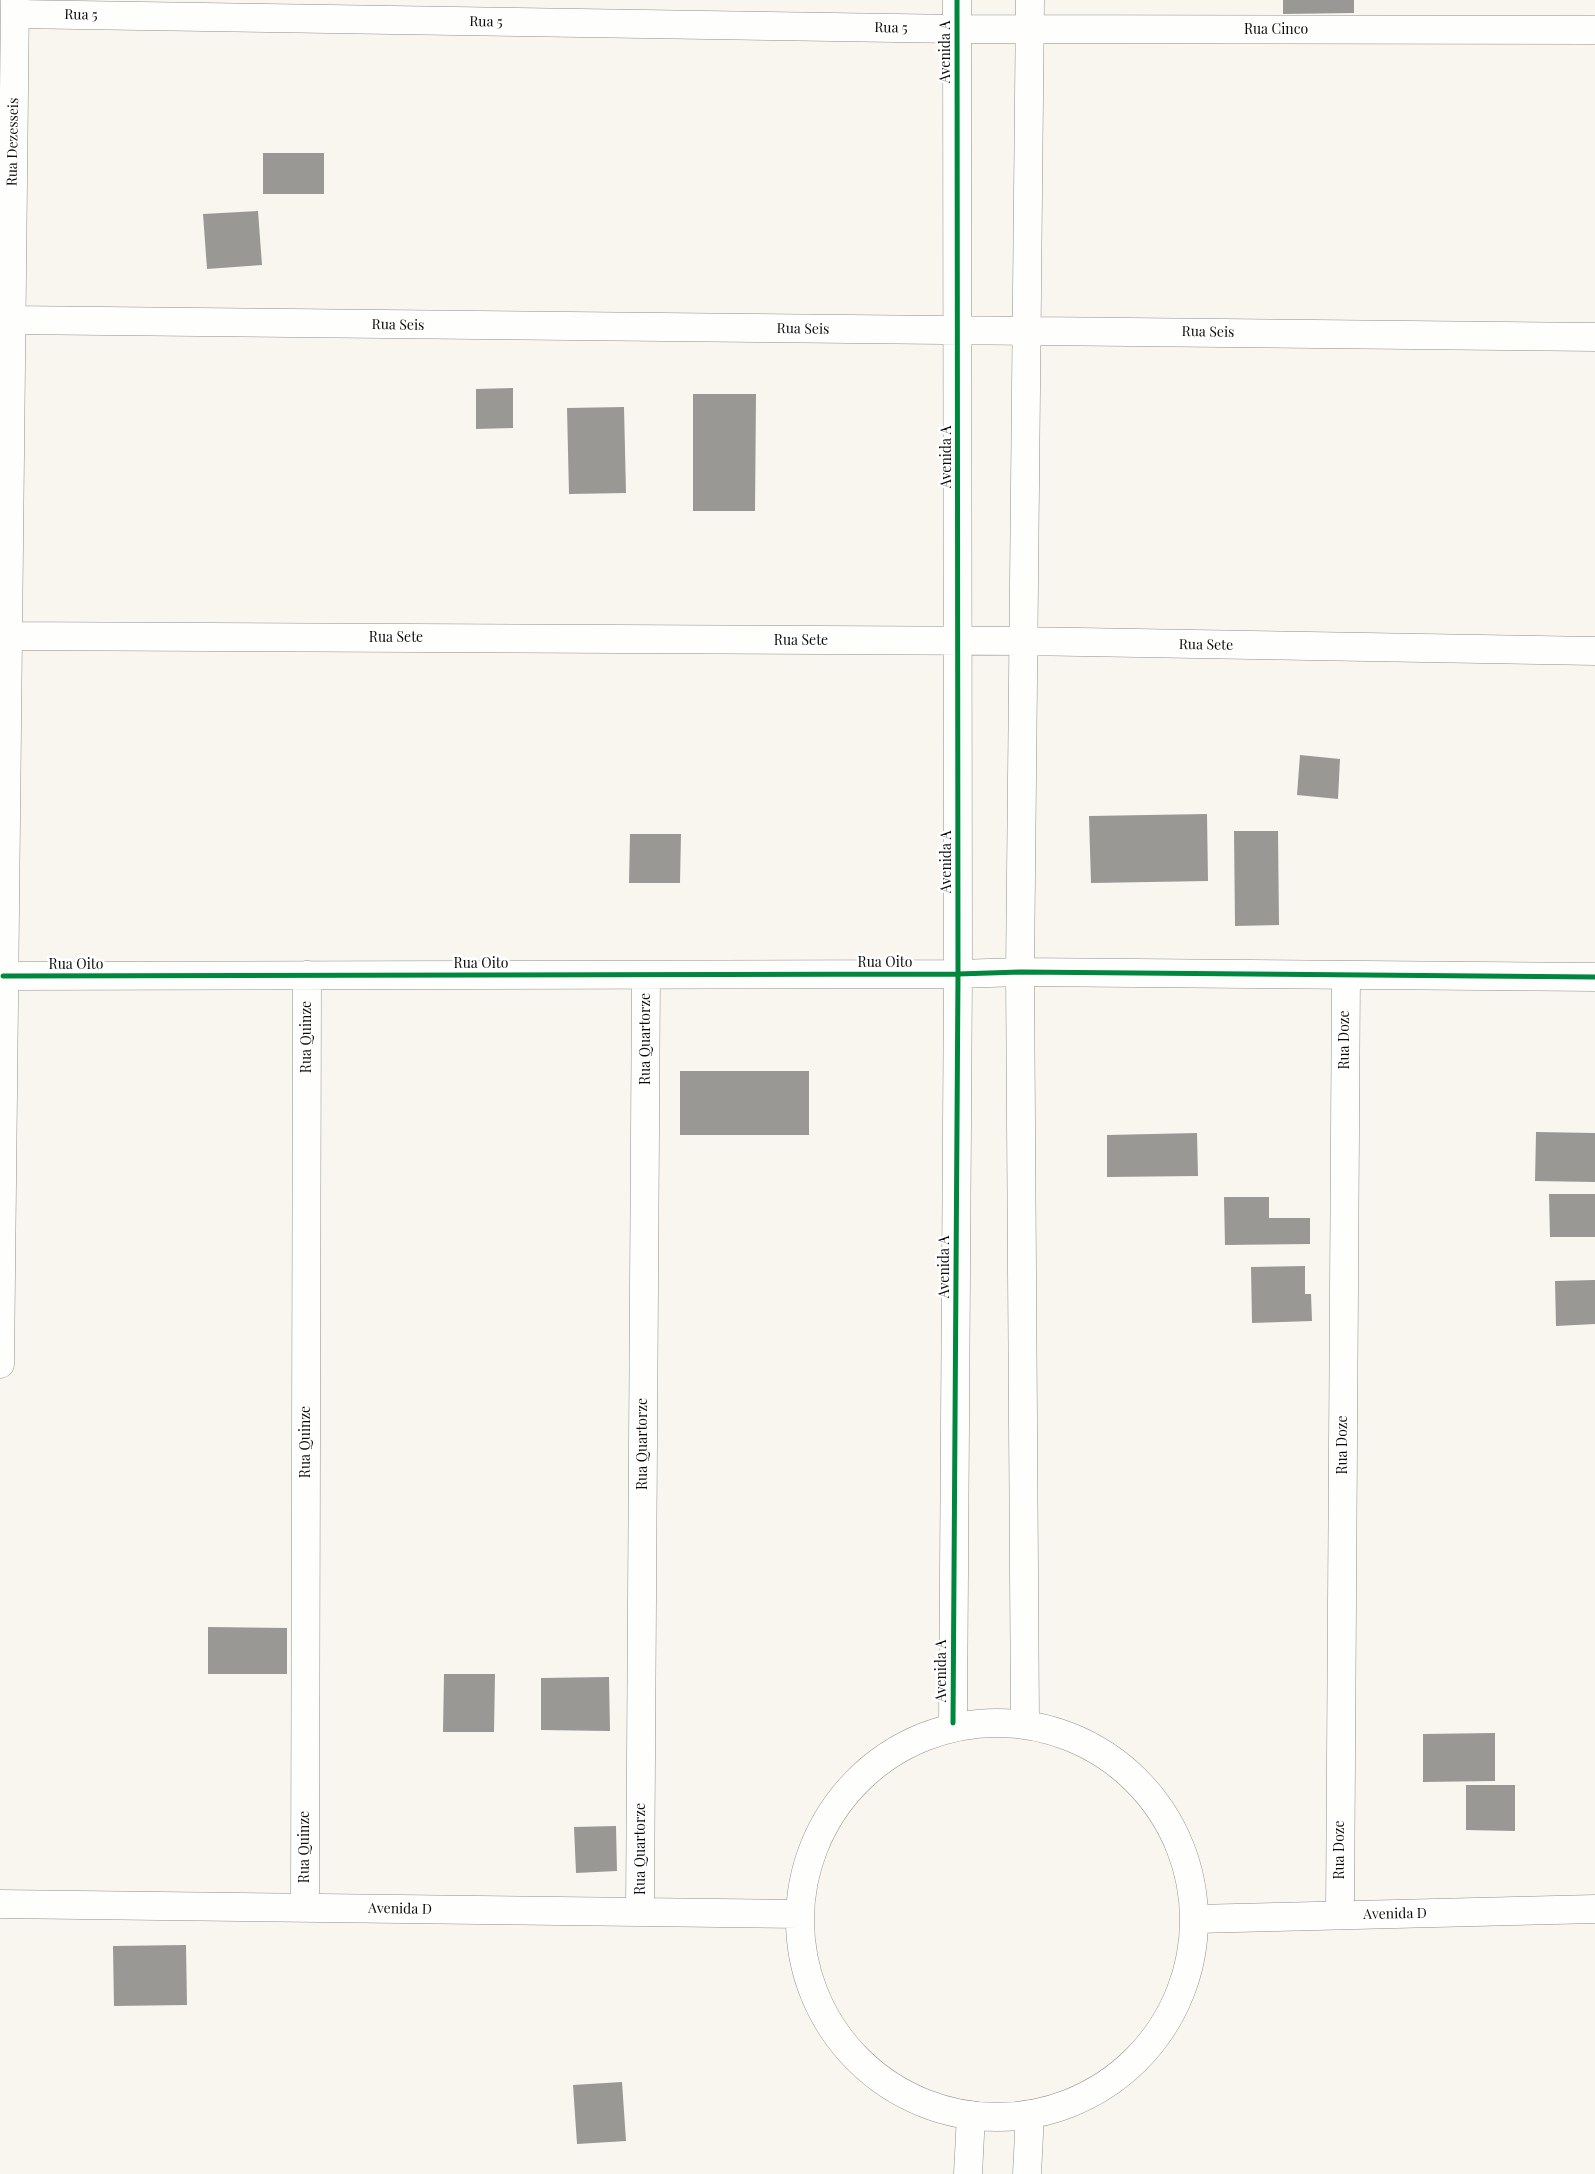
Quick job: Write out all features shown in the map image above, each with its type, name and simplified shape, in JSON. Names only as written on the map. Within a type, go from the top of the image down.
[{"type":"street","name":"Avenida A","points":[[953,1723],[958,974],[959,331],[957,0]]},
{"type":"street","points":[[1025,1721],[1020,972],[1030,0]]},
{"type":"street","name":"Rua 5","points":[[15,7],[957,29]]},
{"type":"street","name":"Rua Dezesseis","points":[[0,1364],[15,7]]},
{"type":"street","name":"Rua Cinco","points":[[957,29],[1595,30]]},
{"type":"street","name":"Rua Seis","points":[[11,320],[1595,337]]},
{"type":"street","name":"Rua Sete","points":[[7,636],[1023,641],[1595,651]]},
{"type":"street","name":"Rua Oito","points":[[3,976],[958,974],[1020,972],[1595,978]]},
{"type":"street","name":"Rua Quinze","points":[[305,1908],[307,975]]},
{"type":"street","name":"Rua Quartorze","points":[[640,1912],[646,975]]},
{"type":"street","name":"Rua Doze","points":[[1340,1915],[1346,975]]},
{"type":"street","points":[[1025,1721],[1098,1750],[1150,1794],[1184,1852],[1196,1919],[1188,1974],[1166,2025],[1129,2067],[1083,2098],[1030,2114],[1000,2117],[971,2115],[925,2104],[882,2080],[846,2048],[820,2007],[803,1962],[799,1914],[809,1860],[834,1810],[871,1769],[918,1740],[953,1723],[1025,1721]]},
{"type":"street","name":"Avenida D","points":[[0,1904],[799,1914]]},
{"type":"street","name":"Avenida D","points":[[1196,1919],[1595,1909]]},
{"type":"street","points":[[1027,2174],[1030,2114]]},
{"type":"street","points":[[968,2174],[971,2115]]},
{"type":"building","points":[[1283,0],[1354,0],[1354,13],[1283,14]]},
{"type":"building","points":[[263,153],[324,153],[324,194],[263,194]]},
{"type":"building","points":[[258,211],[262,265],[207,269],[203,214]]},
{"type":"building","points":[[513,388],[513,428],[476,429],[476,389]]},
{"type":"building","points":[[693,394],[756,394],[755,511],[693,511]]},
{"type":"building","points":[[624,407],[626,493],[569,494],[567,408]]},
{"type":"building","points":[[1300,755],[1340,759],[1338,799],[1297,795]]},
{"type":"building","points":[[1207,814],[1208,881],[1091,883],[1089,816]]},
{"type":"building","points":[[1234,831],[1278,831],[1279,925],[1235,926]]},
{"type":"building","points":[[630,834],[681,834],[680,883],[629,883]]},
{"type":"building","points":[[680,1071],[809,1071],[809,1135],[680,1135]]},
{"type":"building","points":[[1536,1132],[1595,1133],[1595,1182],[1535,1181]]},
{"type":"building","points":[[1197,1133],[1198,1176],[1107,1177],[1107,1135]]},
{"type":"building","points":[[1549,1194],[1595,1194],[1595,1237],[1550,1237]]},
{"type":"building","points":[[1224,1197],[1269,1197],[1269,1218],[1310,1218],[1310,1244],[1225,1245]]},
{"type":"building","points":[[1305,1266],[1305,1294],[1311,1294],[1312,1321],[1252,1323],[1251,1267]]},
{"type":"building","points":[[1595,1280],[1595,1324],[1556,1326],[1555,1281]]},
{"type":"building","points":[[208,1627],[287,1628],[287,1674],[208,1674]]},
{"type":"building","points":[[444,1674],[495,1674],[494,1732],[443,1732]]},
{"type":"building","points":[[609,1677],[610,1731],[541,1730],[541,1678]]},
{"type":"building","points":[[1495,1733],[1495,1781],[1423,1782],[1423,1734]]},
{"type":"building","points":[[1466,1785],[1515,1785],[1515,1831],[1466,1830]]},
{"type":"building","points":[[616,1826],[617,1871],[576,1873],[574,1827]]},
{"type":"building","points":[[186,1945],[187,2005],[114,2006],[113,1946]]},
{"type":"building","points":[[622,2082],[626,2141],[577,2144],[573,2085]]},
{"type":"cycle path","points":[[953,1723],[958,974],[957,0]]},
{"type":"cycle path","points":[[3,976],[958,974],[1020,972],[1595,977]]}]
